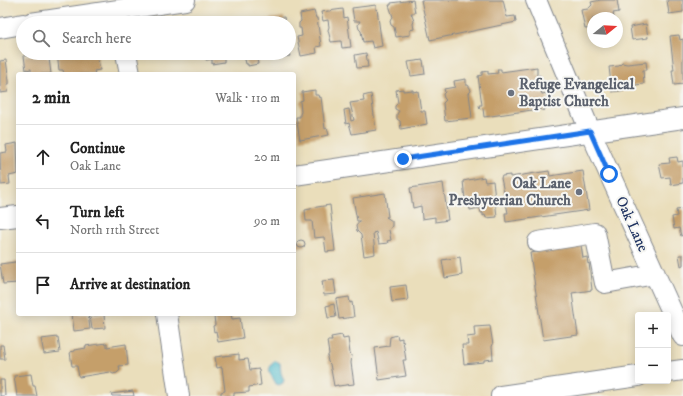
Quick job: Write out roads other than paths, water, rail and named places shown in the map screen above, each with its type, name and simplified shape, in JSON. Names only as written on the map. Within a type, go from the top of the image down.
[{"type":"street","points":[[83,16],[185,0]]},
{"type":"street","name":"Oak Lane","points":[[536,0],[590,131],[683,336]]},
{"type":"street","points":[[0,28],[16,25]]},
{"type":"street","points":[[127,60],[130,72]]},
{"type":"street","points":[[296,175],[683,118]]},
{"type":"street","points":[[0,218],[16,216]]},
{"type":"street","points":[[538,242],[595,234],[605,282],[655,274]]},
{"type":"street","points":[[167,316],[179,396]]},
{"type":"street","points":[[671,372],[683,370]]},
{"type":"street","points":[[501,396],[635,376]]},
{"type":"water","points":[[274,361],[280,363],[281,373],[284,380],[283,383],[279,385],[276,384],[269,371]]},
{"type":"place","name":"Refuge Evangelical Baptist Church","points":[[511,93]]},
{"type":"place","name":"Oak Lane Presbyterian Church","points":[[579,192]]}]
